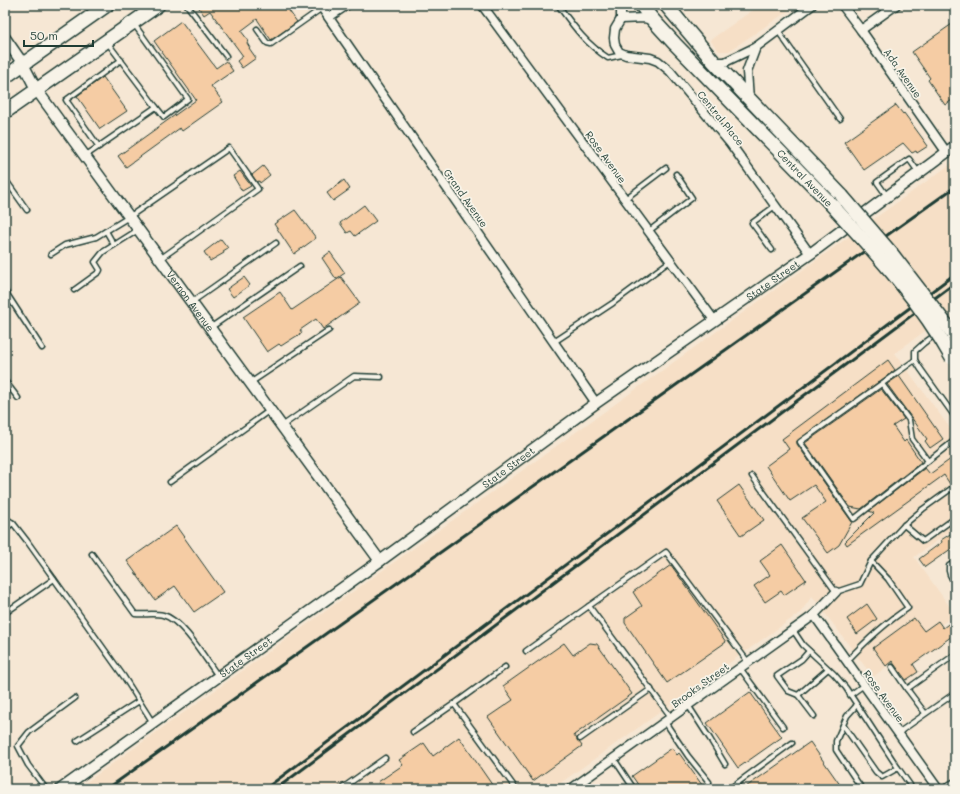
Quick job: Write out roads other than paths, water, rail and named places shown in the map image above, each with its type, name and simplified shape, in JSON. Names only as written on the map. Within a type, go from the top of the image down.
[{"type":"main road","points":[[5,112],[158,5]]},
{"type":"main road","name":"Central Avenue","points":[[641,5],[653,20],[829,202],[884,262],[940,336],[954,360]]},
{"type":"main road","name":"Central Avenue","points":[[666,5],[714,62],[842,196],[891,253],[952,331]]},
{"type":"main road","points":[[5,77],[100,8]]},
{"type":"main road","points":[[950,789],[955,786]]},
{"type":"street","points":[[329,17],[348,5]]},
{"type":"street","name":"Rose Avenue","points":[[482,5],[714,320]]},
{"type":"street","points":[[621,5],[621,19],[615,29],[614,38],[615,45],[619,52],[625,55]]},
{"type":"street","points":[[714,62],[725,62],[756,47],[812,5]]},
{"type":"street","name":"Ada Avenue","points":[[842,5],[951,150]]},
{"type":"street","points":[[861,30],[896,5]]},
{"type":"street","name":"Grand Avenue","points":[[321,6],[596,403]]},
{"type":"street","points":[[621,19],[644,18],[653,20]]},
{"type":"street","name":"Vernon Avenue","points":[[5,38],[23,64],[36,90],[380,561]]},
{"type":"street","points":[[749,99],[747,71],[756,47]]},
{"type":"street","name":"Central Place","points":[[625,55],[650,58],[658,61],[670,71],[730,143],[810,254]]},
{"type":"street","name":"State Street","points":[[61,789],[380,561],[596,403],[810,254],[951,150]]},
{"type":"street","name":"Brooks Street","points":[[572,789],[814,615],[836,592]]},
{"type":"street","name":"Rose Avenue","points":[[814,615],[938,789]]},
{"type":"lane","points":[[187,5],[226,56]]},
{"type":"lane","points":[[558,5],[580,35],[597,50],[608,58],[625,55]]},
{"type":"lane","points":[[257,29],[267,43],[271,44],[321,6]]},
{"type":"lane","points":[[106,41],[164,117],[188,99],[133,23]]},
{"type":"lane","points":[[778,31],[840,119]]},
{"type":"lane","points":[[99,147],[66,100],[121,60]]},
{"type":"lane","points":[[85,157],[156,107]]},
{"type":"lane","points":[[51,254],[65,245],[96,237],[129,217],[229,148],[258,189],[160,259]]},
{"type":"lane","points":[[887,197],[877,182],[909,159],[919,173]]},
{"type":"lane","points":[[625,199],[666,168]]},
{"type":"lane","points":[[649,231],[692,198],[676,174]]},
{"type":"lane","points":[[5,179],[27,210]]},
{"type":"lane","points":[[772,250],[752,222],[776,206]]},
{"type":"lane","points":[[74,290],[99,272],[100,270],[95,262],[103,252],[138,230]]},
{"type":"lane","points":[[106,231],[114,245]]},
{"type":"lane","points":[[192,302],[276,243]]},
{"type":"lane","points":[[554,342],[613,303],[670,261]]},
{"type":"lane","points":[[210,328],[300,266]]},
{"type":"lane","points":[[5,291],[42,348]]},
{"type":"lane","points":[[250,383],[330,330]]},
{"type":"lane","points":[[952,331],[924,343],[915,351],[915,360],[955,418]]},
{"type":"lane","points":[[915,360],[800,442],[854,519],[955,440]]},
{"type":"lane","points":[[282,427],[354,376],[380,377]]},
{"type":"lane","points":[[5,381],[18,398]]},
{"type":"lane","points":[[882,384],[909,420],[912,439],[928,461]]},
{"type":"lane","points":[[170,482],[270,410]]},
{"type":"lane","points":[[752,476],[836,592],[860,584],[871,561],[904,525],[955,486]]},
{"type":"lane","points":[[5,518],[13,523],[54,579],[154,723]]},
{"type":"lane","points":[[904,525],[923,541],[955,518]]},
{"type":"lane","points":[[5,529],[13,523]]},
{"type":"lane","points":[[526,652],[666,552],[748,662]]},
{"type":"lane","points":[[92,554],[135,614],[165,616],[178,625],[189,636],[218,677]]},
{"type":"lane","points":[[847,661],[866,641],[893,618],[908,608],[888,579],[871,561]]},
{"type":"lane","points":[[955,562],[949,566],[948,570],[949,575],[955,583]]},
{"type":"lane","points":[[5,613],[54,579]]},
{"type":"lane","points":[[589,606],[650,689],[688,756],[709,782]]},
{"type":"lane","points":[[793,630],[803,645],[846,688],[856,706],[910,785]]},
{"type":"lane","points":[[809,651],[802,659],[777,676],[788,691],[798,695],[814,716]]},
{"type":"lane","points":[[908,689],[953,656],[955,659]]},
{"type":"lane","points":[[412,732],[505,667]]},
{"type":"lane","points":[[892,667],[925,714]]},
{"type":"lane","points":[[740,668],[783,727]]},
{"type":"lane","points":[[798,695],[828,669]]},
{"type":"lane","points":[[850,695],[864,685]]},
{"type":"lane","points":[[580,740],[650,689]]},
{"type":"lane","points":[[898,733],[955,693]]},
{"type":"lane","points":[[46,789],[28,765],[18,746],[29,732],[75,698]]},
{"type":"lane","points":[[77,741],[139,701]]},
{"type":"lane","points":[[454,704],[516,789]]},
{"type":"lane","points":[[688,706],[725,764]]},
{"type":"lane","points":[[856,706],[847,716],[836,741],[836,750],[862,789]]},
{"type":"lane","points":[[843,725],[876,772],[882,777],[898,768]]},
{"type":"lane","points":[[729,789],[792,743]]},
{"type":"lane","points":[[342,789],[385,758]]},
{"type":"lane","points":[[614,759],[634,789]]},
{"type":"railway","points":[[107,789],[955,187]]},
{"type":"railway","points":[[265,789],[955,274]]},
{"type":"railway","points":[[276,789],[955,283]]}]
